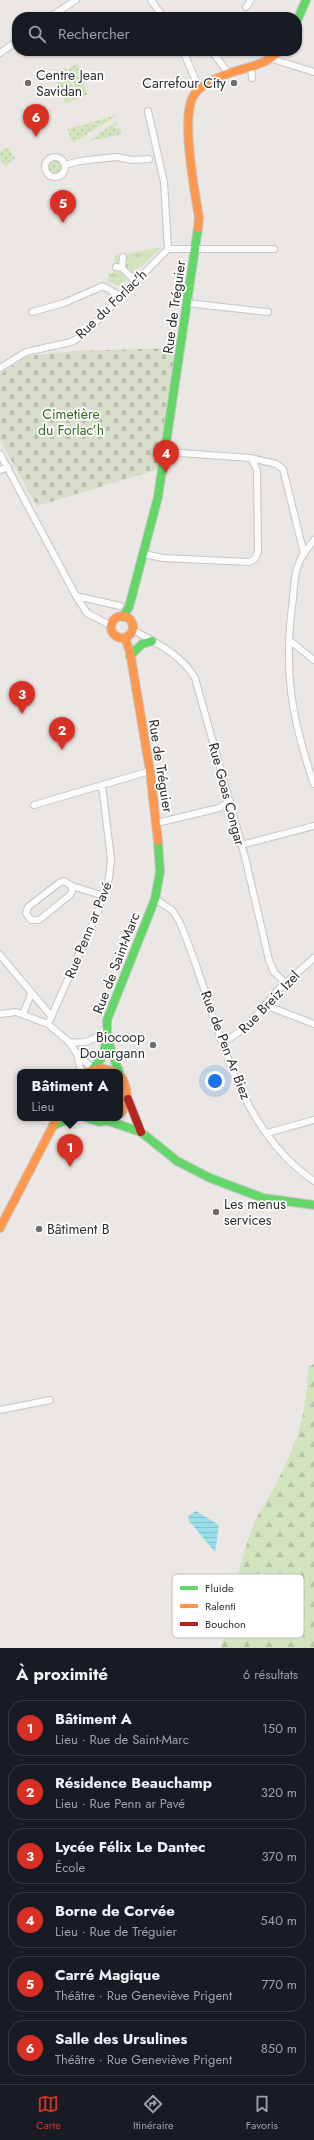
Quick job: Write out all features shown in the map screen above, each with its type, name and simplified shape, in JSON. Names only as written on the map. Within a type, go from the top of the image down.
[{"type":"main road","points":[[301,12],[306,0]]},
{"type":"main road","points":[[199,88],[228,74],[273,60],[276,56]]},
{"type":"main road","name":"Rue de Tréguier","points":[[123,617],[129,607],[158,497],[195,248],[199,218],[188,113],[192,94],[199,88]]},
{"type":"main road","points":[[123,617],[131,622],[133,630],[126,638],[120,638],[114,634],[112,626],[116,619],[123,617]]},
{"type":"main road","name":"Rue de Tréguier","points":[[126,638],[150,771],[157,823],[160,865],[155,899]]},
{"type":"main road","points":[[130,656],[142,644],[152,641]]},
{"type":"main road","name":"Rue de Saint-Marc","points":[[118,1069],[107,1038],[106,1028],[110,1010],[155,899]]},
{"type":"main road","name":"Rue de Saint-Marc","points":[[91,1069],[103,1056],[107,1038]]},
{"type":"main road","points":[[99,1069],[110,1069]]},
{"type":"main road","points":[[123,1081],[127,1088],[128,1098],[141,1132]]},
{"type":"main road","points":[[123,1108],[128,1098]]},
{"type":"main road","points":[[0,1228],[20,1186],[56,1121]]},
{"type":"main road","points":[[53,1126],[64,1121]]},
{"type":"main road","points":[[116,1121],[141,1132],[177,1161],[210,1178],[263,1198],[314,1205]]},
{"type":"street","points":[[58,12],[76,0]]},
{"type":"street","points":[[151,0],[159,12]]},
{"type":"street","points":[[246,7],[251,0]]},
{"type":"street","points":[[0,53],[12,45]]},
{"type":"street","points":[[185,56],[199,88]]},
{"type":"street","points":[[215,56],[228,74]]},
{"type":"street","points":[[273,60],[314,72]]},
{"type":"street","points":[[251,67],[252,78]]},
{"type":"street","points":[[148,111],[164,182],[168,249],[274,249]]},
{"type":"street","points":[[65,166],[80,161],[116,157],[132,160],[149,158]]},
{"type":"street","name":"Rue du Forlac'h","points":[[0,368],[26,352],[71,342],[82,336],[168,249]]},
{"type":"street","points":[[123,256],[119,268],[136,282]]},
{"type":"street","points":[[32,312],[64,303],[103,286],[120,296]]},
{"type":"street","points":[[187,303],[268,312]]},
{"type":"street","points":[[165,452],[251,458],[276,464],[283,469],[286,476],[304,554]]},
{"type":"street","points":[[0,454],[76,596],[120,606]]},
{"type":"street","points":[[144,554],[163,558],[249,562],[255,558],[258,552],[257,470],[251,458]]},
{"type":"street","points":[[0,470],[8,467]]},
{"type":"street","points":[[314,540],[298,564],[289,640],[288,686],[294,717],[314,784]]},
{"type":"street","points":[[76,596],[87,613],[112,626]]},
{"type":"street","name":"Rue Goas Congar","points":[[133,630],[178,657],[188,667],[195,678],[230,801],[269,960],[274,972],[285,983]]},
{"type":"street","points":[[289,640],[314,660]]},
{"type":"street","points":[[34,805],[150,771]]},
{"type":"street","name":"Rue Penn ar Pavé","points":[[48,1024],[104,896],[109,878],[111,859],[102,785]]},
{"type":"street","points":[[157,823],[219,808],[230,801]]},
{"type":"street","points":[[241,845],[314,826]]},
{"type":"street","points":[[72,886],[70,895],[39,920],[31,920],[27,915],[28,906],[59,882],[67,882],[72,886],[104,896]]},
{"type":"street","name":"Rue de Pen Ar Biez","points":[[155,899],[172,910],[179,921],[243,1094],[267,1133],[289,1160],[314,1181]]},
{"type":"street","points":[[0,955],[31,994],[52,1017]]},
{"type":"street","name":"Rue Breiz Izel","points":[[223,1043],[246,1028],[285,983],[314,958]]},
{"type":"street","points":[[23,1014],[31,994]]},
{"type":"street","points":[[265,1005],[314,1027]]},
{"type":"street","points":[[0,1014],[16,1012],[48,1024],[69,1042],[89,1069]]},
{"type":"street","points":[[69,1042],[84,1043],[91,1041],[106,1028]]},
{"type":"street","points":[[77,1054],[80,1069]]},
{"type":"street","points":[[267,1133],[307,1120],[314,1116]]},
{"type":"street","points":[[307,1120],[314,1120]]},
{"type":"street","points":[[0,1410],[50,1400]]},
{"type":"green space","points":[[78,64],[87,95],[78,98],[69,69],[71,66]]},
{"type":"green space","points":[[65,68],[67,69],[77,99],[65,103],[54,71]]},
{"type":"green space","points":[[117,115],[73,143],[67,129]]},
{"type":"green space","points":[[117,121],[118,123],[115,126],[118,129],[120,127],[122,134],[89,141]]},
{"type":"green space","points":[[7,147],[15,158],[5,166],[0,159],[0,152]]},
{"type":"green space","points":[[55,160],[60,162],[62,167],[60,172],[55,174],[50,172],[48,167],[50,162]]},
{"type":"green space","points":[[162,247],[120,286],[107,281],[109,273],[113,273],[115,256]]},
{"type":"green space","name":"Cimetière du Forlac’h","points":[[176,348],[159,469],[37,506],[0,440],[0,374],[28,356],[74,351]]},
{"type":"green space","points":[[314,1364],[314,1648],[221,1648],[223,1638],[304,1638],[304,1574],[238,1574],[256,1519],[275,1487],[296,1440],[306,1399],[308,1367]]},
{"type":"water","points":[[196,1511],[219,1525],[215,1552],[189,1521],[188,1516]]},
{"type":"traffic: fast","points":[[301,12],[306,0]]},
{"type":"traffic: fast","points":[[123,617],[129,607],[158,497],[198,228]]},
{"type":"traffic: fast","points":[[130,656],[142,644],[152,641]]},
{"type":"traffic: fast","points":[[118,1069],[107,1038],[107,1020],[155,899],[160,872],[158,841]]},
{"type":"traffic: fast","points":[[93,1069],[103,1056],[107,1039]]},
{"type":"traffic: fast","points":[[53,1126],[64,1121]]},
{"type":"traffic: fast","points":[[97,1121],[104,1121]]},
{"type":"traffic: fast","points":[[108,1121],[141,1132],[177,1161],[210,1178],[263,1198],[314,1205]]},
{"type":"traffic: slow","points":[[198,228],[199,218],[188,136],[190,105],[194,95],[209,82],[227,74],[254,66],[268,60],[273,56]]},
{"type":"traffic: slow","points":[[122,616],[126,617],[132,623],[133,627],[132,631],[126,637],[122,638],[118,637],[112,631],[111,627],[112,623],[118,617],[122,616]]},
{"type":"traffic: slow","points":[[125,638],[130,652],[150,771],[158,841]]},
{"type":"traffic: slow","points":[[98,1069],[104,1069]]},
{"type":"traffic: slow","points":[[123,1080],[127,1090],[127,1100],[123,1109]]},
{"type":"traffic: slow","points":[[0,1228],[55,1121]]},
{"type":"traffic: jam","points":[[128,1099],[141,1132]]},
{"type":"place","name":"Centre Jean Savidan","points":[[28,83]]},
{"type":"place","name":"Carrefour City","points":[[234,83]]},
{"type":"place","name":"Salle des Ursulines","points":[[36,137]]},
{"type":"place","name":"Carré Magique","points":[[63,223]]},
{"type":"place","name":"Borne de Corvée","points":[[166,473]]},
{"type":"place","name":"Lycée Félix Le Dantec","points":[[22,714]]},
{"type":"place","name":"Résidence Beauchamp","points":[[62,750]]},
{"type":"place","name":"Biocoop Douargann","points":[[153,1045]]},
{"type":"place","name":"Bâtiment A","points":[[70,1167]]},
{"type":"place","name":"Les menus services","points":[[216,1212]]},
{"type":"place","name":"Bâtiment B","points":[[39,1229]]}]
